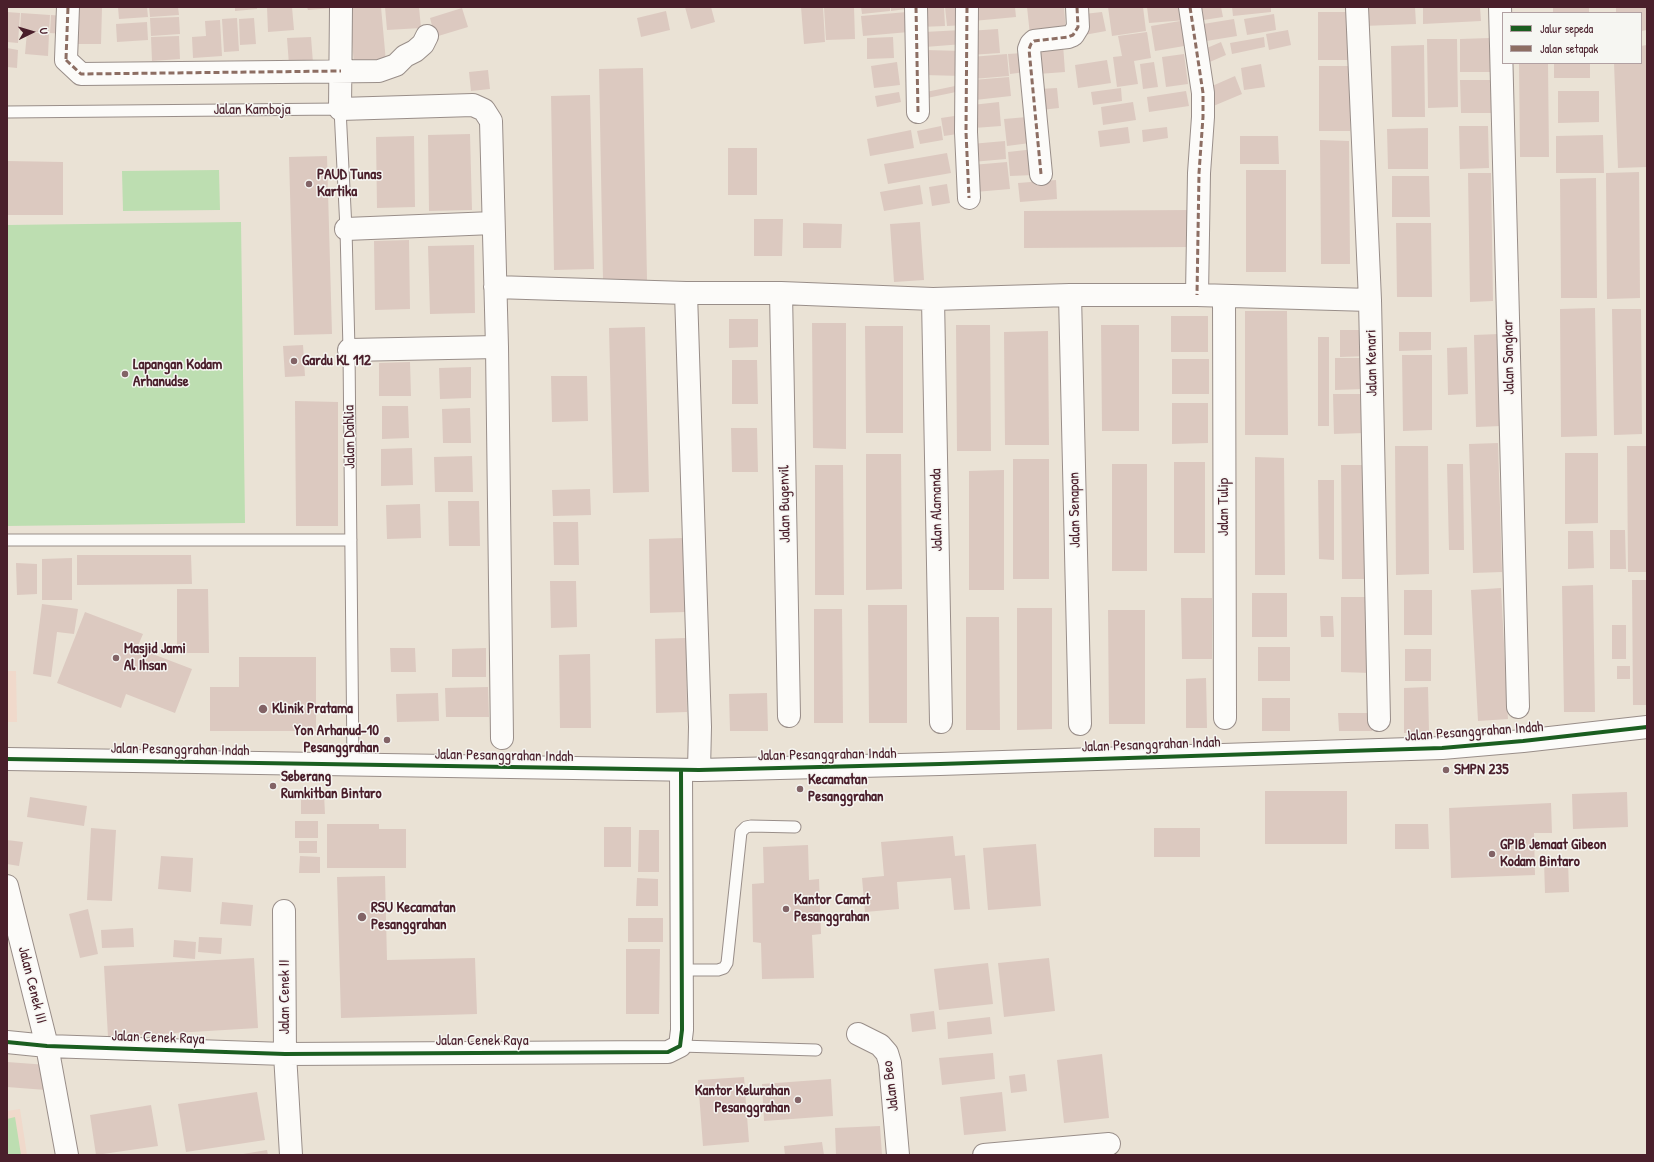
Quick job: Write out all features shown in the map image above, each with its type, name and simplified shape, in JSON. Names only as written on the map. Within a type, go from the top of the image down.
[{"type":"street","points":[[68,7],[66,59],[81,74],[379,70],[388,69],[415,51],[423,44],[427,36]]},
{"type":"street","points":[[340,109],[342,71],[341,7]]},
{"type":"street","points":[[916,7],[918,112]]},
{"type":"street","points":[[968,7],[966,132],[969,198]]},
{"type":"street","points":[[1041,174],[1029,49],[1034,41],[1068,37],[1073,35],[1078,27],[1077,7]]},
{"type":"street","points":[[1190,7],[1203,93],[1199,173],[1197,295]]},
{"type":"street","name":"Jalan Kenari","points":[[1357,7],[1370,300],[1379,720]]},
{"type":"street","name":"Jalan Sangkar","points":[[1500,7],[1518,707]]},
{"type":"street","name":"Jalan Kamboja","points":[[340,109],[473,105],[484,110],[491,121],[493,223]]},
{"type":"street","points":[[346,229],[493,223],[497,347],[502,738]]},
{"type":"street","points":[[495,287],[686,293],[781,293],[933,299],[1070,295],[1197,295],[1370,300]]},
{"type":"street","points":[[680,1046],[682,1030],[681,970],[690,770],[700,726],[686,293]]},
{"type":"street","name":"Jalan Bugenvil","points":[[781,293],[789,716]]},
{"type":"street","name":"Jalan Senapan","points":[[1070,295],[1080,724]]},
{"type":"street","name":"Jalan Tulip","points":[[1224,296],[1225,718]]},
{"type":"street","name":"Jalan Alamanda","points":[[933,299],[941,722]]},
{"type":"street","points":[[349,350],[497,347]]},
{"type":"street","name":"Jalan Pesanggrahan Indah","points":[[7,759],[690,770],[940,764],[1442,748],[1523,741],[1647,727]]},
{"type":"street","name":"Jalan Cenek III","points":[[7,886],[47,1046],[67,1155]]},
{"type":"street","name":"Jalan Cenek II","points":[[284,911],[285,1054],[291,1155]]},
{"type":"street","name":"Jalan Beo","points":[[858,1034],[880,1045],[887,1053],[890,1064],[898,1155]]},
{"type":"street","name":"Jalan Cenek Raya","points":[[7,1042],[47,1046],[285,1054],[668,1052],[680,1046]]},
{"type":"street","points":[[984,1155],[1109,1144]]},
{"type":"lane","name":"Jalan Kamboja","points":[[7,112],[340,109]]},
{"type":"lane","name":"Jalan Dahlia","points":[[340,109],[346,229],[349,350],[353,765]]},
{"type":"lane","points":[[7,540],[351,540]]},
{"type":"lane","points":[[681,970],[718,970],[724,968],[727,963],[741,832],[751,826],[795,827]]},
{"type":"lane","points":[[680,1046],[816,1050]]},
{"type":"shaded area","points":[[7,671],[16,671],[17,722],[7,722]]},
{"type":"shaded area","points":[[20,1109],[27,1155],[7,1155],[7,1111]]},
{"type":"green space","points":[[219,170],[220,210],[123,211],[122,171]]},
{"type":"green space","name":"Lapangan Kodam Arhanudse","points":[[241,222],[245,523],[7,526],[7,225]]},
{"type":"green space","points":[[15,1117],[21,1155],[7,1155],[7,1119]]},
{"type":"building","points":[[118,7],[147,7],[148,17],[119,19]]},
{"type":"building","points":[[149,7],[178,7],[179,15],[150,17]]},
{"type":"building","points":[[235,7],[257,7],[257,9],[235,11]]},
{"type":"building","points":[[267,7],[292,7],[294,30],[268,32]]},
{"type":"building","points":[[307,7],[332,7],[332,8],[308,10]]},
{"type":"building","points":[[381,7],[386,62],[354,64],[349,8]]},
{"type":"building","points":[[385,7],[419,7],[421,28],[387,30]]},
{"type":"building","points":[[685,7],[711,7],[715,22],[691,29]]},
{"type":"building","points":[[801,7],[823,7],[825,42],[804,44]]},
{"type":"building","points":[[824,7],[854,7],[855,39],[826,40]]},
{"type":"building","points":[[861,7],[890,7],[890,11],[862,14]]},
{"type":"building","points":[[891,7],[913,7],[913,8],[891,11]]},
{"type":"building","points":[[919,7],[944,7],[945,26],[920,27]]},
{"type":"building","points":[[945,7],[964,7],[965,25],[947,26]]},
{"type":"building","points":[[971,7],[1015,7],[1016,17],[973,21]]},
{"type":"building","points":[[1027,7],[1064,7],[1066,32],[1030,35]]},
{"type":"building","points":[[1108,7],[1143,7],[1146,31],[1112,36]]},
{"type":"building","points":[[1147,7],[1185,7],[1186,20],[1149,23]]},
{"type":"building","points":[[1195,7],[1221,7],[1223,17],[1197,21]]},
{"type":"building","points":[[1232,7],[1271,7],[1271,12],[1233,16]]},
{"type":"building","points":[[1362,7],[1415,7],[1416,24],[1363,26]]},
{"type":"building","points":[[1423,7],[1480,7],[1481,21],[1423,24]]},
{"type":"building","points":[[1553,7],[1589,7],[1589,12],[1553,12]]},
{"type":"building","points":[[1616,7],[1647,7],[1647,30],[1642,31],[1642,12],[1616,12]]},
{"type":"building","points":[[74,8],[102,8],[101,44],[74,44]]},
{"type":"building","points":[[462,8],[468,27],[435,37],[430,18]]},
{"type":"building","points":[[666,11],[670,30],[641,37],[637,18]]},
{"type":"building","points":[[7,12],[20,13],[18,43],[7,42]]},
{"type":"building","points":[[907,12],[909,32],[863,36],[861,16]]},
{"type":"building","points":[[1102,12],[1106,31],[1084,35],[1084,14]]},
{"type":"building","points":[[1318,12],[1352,12],[1353,60],[1318,60]]},
{"type":"building","points":[[21,13],[50,15],[49,33],[20,31]]},
{"type":"building","points":[[1274,14],[1276,30],[1247,35],[1244,19]]},
{"type":"building","points":[[51,15],[65,16],[63,34],[50,33]]},
{"type":"building","points":[[179,17],[180,34],[151,36],[150,18]]},
{"type":"building","points":[[237,18],[239,51],[224,52],[222,19]]},
{"type":"building","points":[[254,18],[256,44],[240,45],[239,19]]},
{"type":"building","points":[[1234,19],[1237,36],[1200,42],[1197,25]]},
{"type":"building","points":[[220,20],[222,56],[193,58],[192,37],[206,36],[205,21]]},
{"type":"building","points":[[1186,20],[1190,45],[1155,51],[1151,26]]},
{"type":"building","points":[[147,22],[148,40],[117,42],[116,24]]},
{"type":"building","points":[[998,29],[1000,53],[970,55],[968,31]]},
{"type":"building","points":[[962,30],[963,44],[925,47],[924,32]]},
{"type":"building","points":[[1288,30],[1291,45],[1269,50],[1266,34]]},
{"type":"building","points":[[27,32],[49,34],[48,56],[25,54]]},
{"type":"building","points":[[1147,32],[1151,58],[1134,61],[1138,84],[1117,87],[1113,57],[1122,56],[1118,36]]},
{"type":"building","points":[[179,36],[180,59],[152,61],[151,37]]},
{"type":"building","points":[[311,37],[313,63],[289,65],[287,38]]},
{"type":"building","points":[[893,37],[894,58],[867,59],[867,38]]},
{"type":"building","points":[[1264,37],[1265,47],[1232,54],[1230,43]]},
{"type":"building","points":[[1490,38],[1490,72],[1460,72],[1460,39]]},
{"type":"building","points":[[1427,39],[1457,39],[1458,107],[1428,108]]},
{"type":"building","points":[[1221,42],[1226,55],[1205,64],[1200,51]]},
{"type":"building","points":[[1063,44],[1065,72],[1038,74],[1035,47]]},
{"type":"building","points":[[1424,45],[1425,117],[1392,117],[1391,46]]},
{"type":"building","points":[[1647,45],[1647,167],[1618,168],[1614,64],[1642,64],[1642,46]]},
{"type":"building","points":[[7,48],[18,50],[17,68],[7,67]]},
{"type":"building","points":[[925,50],[963,51],[962,76],[924,75]]},
{"type":"building","points":[[1023,53],[1025,72],[1010,74],[1008,54]]},
{"type":"building","points":[[1007,54],[1009,76],[973,79],[971,57]]},
{"type":"building","points":[[1184,54],[1188,84],[1166,87],[1162,57]]},
{"type":"building","points":[[1107,60],[1111,83],[1078,88],[1075,65]]},
{"type":"building","points":[[897,62],[900,85],[874,88],[871,66]]},
{"type":"building","points":[[1154,62],[1158,87],[1143,89],[1140,64]]},
{"type":"building","points":[[1261,64],[1265,87],[1244,90],[1241,68]]},
{"type":"building","points":[[1519,64],[1548,64],[1549,157],[1520,157]]},
{"type":"building","points":[[1554,64],[1590,64],[1590,78],[1554,78]]},
{"type":"building","points":[[1319,66],[1350,66],[1350,131],[1319,131]]},
{"type":"building","points":[[643,68],[647,280],[603,280],[599,69]]},
{"type":"building","points":[[488,70],[490,89],[471,91],[469,72]]},
{"type":"building","points":[[1235,76],[1242,94],[1211,107],[1203,90]]},
{"type":"building","points":[[1009,77],[1011,96],[975,100],[973,80]]},
{"type":"building","points":[[1460,80],[1492,80],[1492,113],[1461,113]]},
{"type":"building","points":[[955,86],[956,92],[927,98],[926,92]]},
{"type":"building","points":[[1057,88],[1059,108],[1041,110],[1039,89]]},
{"type":"building","points":[[1121,88],[1122,101],[1093,105],[1091,92]]},
{"type":"building","points":[[1186,91],[1189,106],[1149,112],[1147,97]]},
{"type":"building","points":[[1558,91],[1599,91],[1599,122],[1558,123]]},
{"type":"building","points":[[899,92],[901,102],[877,107],[875,96]]},
{"type":"building","points":[[590,95],[594,269],[554,270],[551,96]]},
{"type":"building","points":[[999,102],[1001,126],[974,128],[972,105]]},
{"type":"building","points":[[1133,102],[1136,120],[1103,125],[1101,107]]},
{"type":"building","points":[[961,115],[964,133],[944,136],[941,118]]},
{"type":"building","points":[[1027,117],[1030,143],[1007,146],[1004,119]]},
{"type":"building","points":[[941,126],[943,140],[920,144],[917,131]]},
{"type":"building","points":[[1459,126],[1488,126],[1489,168],[1460,169]]},
{"type":"building","points":[[1128,127],[1130,143],[1100,147],[1098,131]]},
{"type":"building","points":[[1167,127],[1168,138],[1143,142],[1142,130]]},
{"type":"building","points":[[1428,128],[1428,169],[1388,169],[1387,129]]},
{"type":"building","points":[[911,130],[914,148],[870,156],[867,139]]},
{"type":"building","points":[[470,134],[472,210],[429,211],[428,135]]},
{"type":"building","points":[[1603,135],[1604,173],[1556,173],[1556,136]]},
{"type":"building","points":[[414,136],[415,207],[377,208],[376,137]]},
{"type":"building","points":[[1240,136],[1278,136],[1279,164],[1240,164]]},
{"type":"building","points":[[1320,140],[1349,141],[1350,264],[1321,264]]},
{"type":"building","points":[[1005,141],[1006,159],[972,162],[971,144]]},
{"type":"building","points":[[728,148],[757,148],[757,195],[728,195]]},
{"type":"building","points":[[1035,149],[1034,175],[1010,176],[1008,152]]},
{"type":"building","points":[[947,153],[951,173],[888,184],[884,164]]},
{"type":"building","points":[[327,156],[332,334],[294,335],[289,157]]},
{"type":"building","points":[[7,161],[63,162],[63,215],[7,215]]},
{"type":"building","points":[[1007,162],[1010,189],[975,192],[972,165]]},
{"type":"building","points":[[1246,170],[1286,170],[1286,272],[1246,272]]},
{"type":"building","points":[[1639,172],[1640,298],[1607,299],[1606,173]]},
{"type":"building","points":[[1468,173],[1491,173],[1493,301],[1470,302]]},
{"type":"building","points":[[1392,176],[1429,176],[1430,217],[1392,217]]},
{"type":"building","points":[[1596,178],[1597,298],[1561,298],[1560,179]]},
{"type":"building","points":[[1056,180],[1057,199],[1020,202],[1018,183]]},
{"type":"building","points":[[947,184],[950,203],[932,206],[929,187]]},
{"type":"building","points":[[920,185],[923,204],[884,211],[880,192]]},
{"type":"building","points":[[1192,210],[1192,247],[1024,248],[1024,211]]},
{"type":"building","points":[[754,219],[783,219],[782,256],[754,256]]},
{"type":"building","points":[[920,222],[924,280],[894,282],[890,224]]},
{"type":"building","points":[[803,223],[842,224],[841,248],[803,248]]},
{"type":"building","points":[[1396,223],[1431,223],[1432,297],[1397,297]]},
{"type":"building","points":[[409,240],[410,309],[375,310],[374,241]]},
{"type":"building","points":[[474,245],[475,313],[430,314],[428,246]]},
{"type":"building","points":[[1595,308],[1597,436],[1561,437],[1560,309]]},
{"type":"building","points":[[1612,309],[1641,309],[1642,434],[1614,435]]},
{"type":"building","points":[[1245,311],[1287,311],[1288,435],[1245,435]]},
{"type":"building","points":[[1171,316],[1208,316],[1208,352],[1171,352]]},
{"type":"building","points":[[729,319],[758,319],[758,347],[729,348]]},
{"type":"building","points":[[812,323],[846,323],[846,449],[813,448]]},
{"type":"building","points":[[956,325],[990,325],[991,451],[957,451]]},
{"type":"building","points":[[1101,325],[1139,325],[1139,431],[1102,431]]},
{"type":"building","points":[[865,326],[903,326],[903,433],[866,433]]},
{"type":"building","points":[[645,327],[649,492],[613,493],[609,328]]},
{"type":"building","points":[[1340,330],[1368,330],[1369,356],[1340,357]]},
{"type":"building","points":[[1048,331],[1049,445],[1005,445],[1004,332]]},
{"type":"building","points":[[1399,332],[1431,332],[1431,350],[1399,351]]},
{"type":"building","points":[[1499,334],[1501,426],[1476,427],[1474,335]]},
{"type":"building","points":[[1318,337],[1329,337],[1329,426],[1318,426]]},
{"type":"building","name":"Gardu KL 112","points":[[303,345],[305,376],[285,377],[283,346]]},
{"type":"building","points":[[1467,347],[1468,394],[1448,395],[1447,348]]},
{"type":"building","points":[[1402,355],[1432,355],[1432,430],[1403,431]]},
{"type":"building","points":[[1335,358],[1364,358],[1364,389],[1335,390]]},
{"type":"building","points":[[1172,359],[1209,359],[1209,394],[1172,394]]},
{"type":"building","points":[[732,360],[757,360],[758,404],[732,404]]},
{"type":"building","points":[[410,362],[411,396],[379,396],[379,363]]},
{"type":"building","points":[[471,367],[471,398],[440,399],[439,368]]},
{"type":"building","points":[[551,376],[587,376],[588,421],[552,422]]},
{"type":"building","points":[[1333,394],[1364,394],[1365,433],[1334,434]]},
{"type":"building","points":[[295,401],[338,402],[338,526],[296,526]]},
{"type":"building","points":[[1172,403],[1208,403],[1208,443],[1172,444]]},
{"type":"building","points":[[382,406],[408,406],[409,438],[382,439]]},
{"type":"building","points":[[470,408],[471,443],[443,443],[442,409]]},
{"type":"building","points":[[731,428],[757,428],[758,472],[732,472]]},
{"type":"building","points":[[1498,443],[1502,572],[1473,573],[1469,444]]},
{"type":"building","points":[[1395,446],[1428,446],[1429,574],[1396,575]]},
{"type":"building","points":[[1627,446],[1647,446],[1647,572],[1628,572]]},
{"type":"building","points":[[412,448],[413,485],[381,486],[381,449]]},
{"type":"building","points":[[1565,453],[1598,453],[1598,523],[1565,524]]},
{"type":"building","points":[[866,454],[901,454],[902,589],[866,590]]},
{"type":"building","points":[[472,456],[473,492],[435,492],[434,457]]},
{"type":"building","points":[[1255,457],[1284,458],[1285,575],[1255,575]]},
{"type":"building","points":[[1013,459],[1049,459],[1049,579],[1013,579]]},
{"type":"building","points":[[1174,462],[1205,462],[1205,553],[1174,553]]},
{"type":"building","points":[[1112,464],[1147,464],[1147,571],[1112,571]]},
{"type":"building","points":[[1447,464],[1463,464],[1464,550],[1449,550]]},
{"type":"building","points":[[815,465],[843,465],[844,595],[815,595]]},
{"type":"building","points":[[1341,465],[1367,465],[1367,579],[1342,579]]},
{"type":"building","points":[[1004,470],[1004,590],[969,590],[969,471]]},
{"type":"building","points":[[1318,480],[1334,480],[1334,560],[1319,559]]},
{"type":"building","points":[[590,489],[591,515],[553,516],[552,490]]},
{"type":"building","points":[[448,501],[479,501],[480,546],[449,546]]},
{"type":"building","points":[[420,504],[421,538],[387,539],[386,505]]},
{"type":"building","points":[[553,522],[578,522],[579,565],[554,565]]},
{"type":"building","points":[[1610,530],[1625,530],[1626,569],[1610,569]]},
{"type":"building","points":[[1568,531],[1593,531],[1594,568],[1568,569]]},
{"type":"building","points":[[684,538],[686,612],[650,613],[649,539]]},
{"type":"building","points":[[77,555],[191,555],[192,584],[77,585]]},
{"type":"building","points":[[72,558],[72,600],[42,600],[42,559]]},
{"type":"building","points":[[16,563],[37,564],[37,594],[17,595]]},
{"type":"building","points":[[1632,580],[1647,580],[1647,705],[1633,705]]},
{"type":"building","points":[[550,581],[576,581],[577,627],[551,628]]},
{"type":"building","points":[[1593,585],[1595,712],[1564,712],[1562,586]]},
{"type":"building","points":[[1501,588],[1508,719],[1478,721],[1471,590]]},
{"type":"building","points":[[177,589],[208,589],[209,653],[177,653]]},
{"type":"building","points":[[1404,590],[1432,590],[1432,635],[1404,635]]},
{"type":"building","points":[[1252,593],[1287,593],[1287,637],[1252,637]]},
{"type":"building","points":[[1341,597],[1369,597],[1370,673],[1341,672]]},
{"type":"building","points":[[1181,598],[1212,598],[1212,659],[1182,659]]},
{"type":"building","points":[[42,604],[78,609],[74,634],[57,632],[51,677],[33,674]]},
{"type":"building","points":[[868,605],[907,605],[907,723],[869,723]]},
{"type":"building","points":[[1017,608],[1052,608],[1052,729],[1017,730]]},
{"type":"building","points":[[814,609],[842,609],[843,723],[814,723]]},
{"type":"building","points":[[1108,610],[1145,610],[1145,724],[1109,724]]},
{"type":"building","name":"Masjid Jami Al Ihsan","points":[[85,612],[143,634],[137,648],[192,669],[175,713],[126,694],[121,708],[57,683]]},
{"type":"building","points":[[1320,616],[1333,616],[1334,637],[1321,637]]},
{"type":"building","points":[[966,617],[999,617],[1000,730],[966,730]]},
{"type":"building","points":[[1612,625],[1626,625],[1626,659],[1612,659]]},
{"type":"building","points":[[686,638],[687,712],[656,713],[655,639]]},
{"type":"building","points":[[1258,647],[1290,647],[1290,681],[1258,681]]},
{"type":"building","points":[[390,648],[415,648],[416,672],[391,672]]},
{"type":"building","points":[[486,648],[486,677],[452,677],[452,649]]},
{"type":"building","points":[[1405,649],[1431,649],[1431,681],[1405,681]]},
{"type":"building","points":[[590,654],[591,728],[560,728],[559,655]]},
{"type":"building","name":"Klinik Pratama","points":[[239,657],[316,657],[316,731],[210,731],[210,687],[239,687]]},
{"type":"building","points":[[1617,666],[1630,666],[1630,679],[1617,679]]},
{"type":"building","points":[[1206,678],[1207,728],[1186,728],[1186,679]]},
{"type":"building","points":[[488,687],[489,717],[446,717],[445,688]]},
{"type":"building","points":[[1428,687],[1429,732],[1404,733],[1404,688]]},
{"type":"building","points":[[438,693],[439,721],[397,722],[396,694]]},
{"type":"building","points":[[767,693],[768,731],[730,731],[729,694]]},
{"type":"building","points":[[1262,698],[1290,698],[1290,731],[1262,731]]},
{"type":"building","points":[[1338,713],[1372,713],[1372,731],[1339,731]]},
{"type":"building","points":[[1265,791],[1347,791],[1347,844],[1265,844]]},
{"type":"building","points":[[1627,792],[1628,827],[1573,829],[1572,794]]},
{"type":"building","points":[[301,794],[324,794],[325,814],[301,814]]},
{"type":"building","points":[[30,797],[87,806],[84,826],[27,817]]},
{"type":"building","name":"GPIB Jemaat Gibeon Kodam Bintaro","points":[[1551,803],[1552,833],[1534,833],[1535,875],[1451,878],[1449,808]]},
{"type":"building","points":[[295,821],[318,821],[318,838],[295,838]]},
{"type":"building","points":[[327,824],[379,824],[379,829],[406,829],[406,868],[327,868]]},
{"type":"building","points":[[1395,824],[1428,824],[1429,849],[1395,849]]},
{"type":"building","points":[[604,827],[631,827],[631,867],[604,867]]},
{"type":"building","points":[[91,828],[116,830],[112,901],[87,900]]},
{"type":"building","points":[[1154,828],[1200,828],[1200,857],[1154,857]]},
{"type":"building","points":[[639,830],[659,830],[659,872],[638,872]]},
{"type":"building","points":[[953,836],[955,856],[965,855],[970,909],[954,910],[951,878],[897,882],[899,909],[865,912],[862,878],[884,876],[881,842]]},
{"type":"building","points":[[7,840],[23,842],[19,866],[7,864]]},
{"type":"building","points":[[299,841],[317,841],[317,853],[299,853]]},
{"type":"building","points":[[1036,844],[1041,906],[988,910],[983,848]]},
{"type":"building","name":"Kantor Camat Pesanggrahan","points":[[808,845],[809,880],[819,879],[821,934],[812,935],[814,978],[762,979],[761,943],[753,942],[752,884],[764,883],[763,847]]},
{"type":"building","points":[[161,856],[193,858],[191,892],[158,889]]},
{"type":"building","points":[[300,856],[320,857],[320,873],[299,873]]},
{"type":"building","points":[[1568,860],[1569,892],[1545,893],[1544,861]]},
{"type":"building","name":"RSU Kecamatan Pesanggrahan","points":[[385,876],[387,960],[475,958],[477,1014],[341,1018],[337,877]]},
{"type":"building","points":[[637,878],[658,879],[658,906],[636,906]]},
{"type":"building","points":[[222,902],[253,905],[251,926],[220,924]]},
{"type":"building","points":[[88,909],[98,954],[80,958],[69,914]]},
{"type":"building","points":[[628,918],[663,918],[663,942],[628,942]]},
{"type":"building","points":[[133,928],[134,947],[102,948],[101,930]]},
{"type":"building","points":[[199,937],[222,938],[221,954],[198,952]]},
{"type":"building","points":[[174,940],[196,942],[195,959],[173,957]]},
{"type":"building","points":[[626,949],[660,949],[659,1014],[626,1014]]},
{"type":"building","points":[[254,958],[258,1028],[108,1037],[104,966]]},
{"type":"building","points":[[1049,958],[1055,1011],[1004,1017],[998,963]]},
{"type":"building","points":[[988,963],[993,1004],[939,1010],[934,969]]},
{"type":"building","points":[[934,1011],[936,1029],[912,1032],[910,1014]]},
{"type":"building","points":[[990,1017],[992,1034],[948,1039],[947,1022]]},
{"type":"building","points":[[993,1053],[995,1079],[942,1085],[939,1058]]},
{"type":"building","points":[[1102,1054],[1109,1118],[1064,1123],[1057,1060]]},
{"type":"building","points":[[7,1062],[48,1065],[46,1090],[7,1087]]},
{"type":"building","points":[[1025,1074],[1027,1091],[1011,1093],[1009,1076]]},
{"type":"building","points":[[744,1077],[749,1142],[703,1146],[698,1080]]},
{"type":"building","name":"Kantor Kelurahan Pesanggrahan","points":[[831,1079],[833,1116],[764,1121],[762,1084]]},
{"type":"building","points":[[257,1092],[265,1140],[186,1152],[178,1104]]},
{"type":"building","points":[[1002,1092],[1006,1131],[964,1135],[960,1097]]},
{"type":"building","points":[[151,1105],[158,1146],[96,1155],[90,1115]]},
{"type":"building","points":[[880,1126],[882,1155],[836,1155],[835,1128]]},
{"type":"building","points":[[822,1142],[824,1155],[785,1155],[784,1146]]},
{"type":"building","points":[[267,1150],[268,1155],[243,1155],[243,1154]]},
{"type":"marked path","points":[[66,59],[68,7]]},
{"type":"marked path","points":[[916,7],[918,112]]},
{"type":"marked path","points":[[967,7],[966,132],[969,198]]},
{"type":"marked path","points":[[1041,174],[1029,49],[1034,41],[1068,37],[1073,35],[1078,27],[1077,7]]},
{"type":"marked path","points":[[1190,7],[1203,93],[1199,173],[1197,295]]},
{"type":"marked path","points":[[66,60],[81,74],[341,71]]},
{"type":"cycle path","points":[[7,759],[699,770],[1442,748],[1523,741],[1647,727]]},
{"type":"cycle path","points":[[7,1042],[47,1046],[285,1054],[668,1052],[680,1046],[682,1030],[681,770]]},
{"type":"place","name":"PAUD Tunas Kartika","points":[[309,184]]},
{"type":"place","name":"Gardu KL 112","points":[[294,361]]},
{"type":"place","name":"Lapangan Kodam Arhanudse","points":[[125,374]]},
{"type":"place","name":"Masjid Jami Al Ihsan","points":[[116,658]]},
{"type":"place","name":"Klinik Pratama","points":[[263,709]]},
{"type":"place","name":"Yon Arhanud-10 Pesanggrahan","points":[[387,740]]},
{"type":"place","name":"SMPN 235","points":[[1446,770]]},
{"type":"place","name":"Seberang Rumkitban Bintaro","points":[[273,786]]},
{"type":"place","name":"Kecamatan Pesanggrahan","points":[[800,789]]},
{"type":"place","name":"GPIB Jemaat Gibeon Kodam Bintaro","points":[[1492,854]]},
{"type":"place","name":"Kantor Camat Pesanggrahan","points":[[786,909]]},
{"type":"place","name":"RSU Kecamatan Pesanggrahan","points":[[362,917]]},
{"type":"place","name":"Kantor Kelurahan Pesanggrahan","points":[[798,1100]]}]
